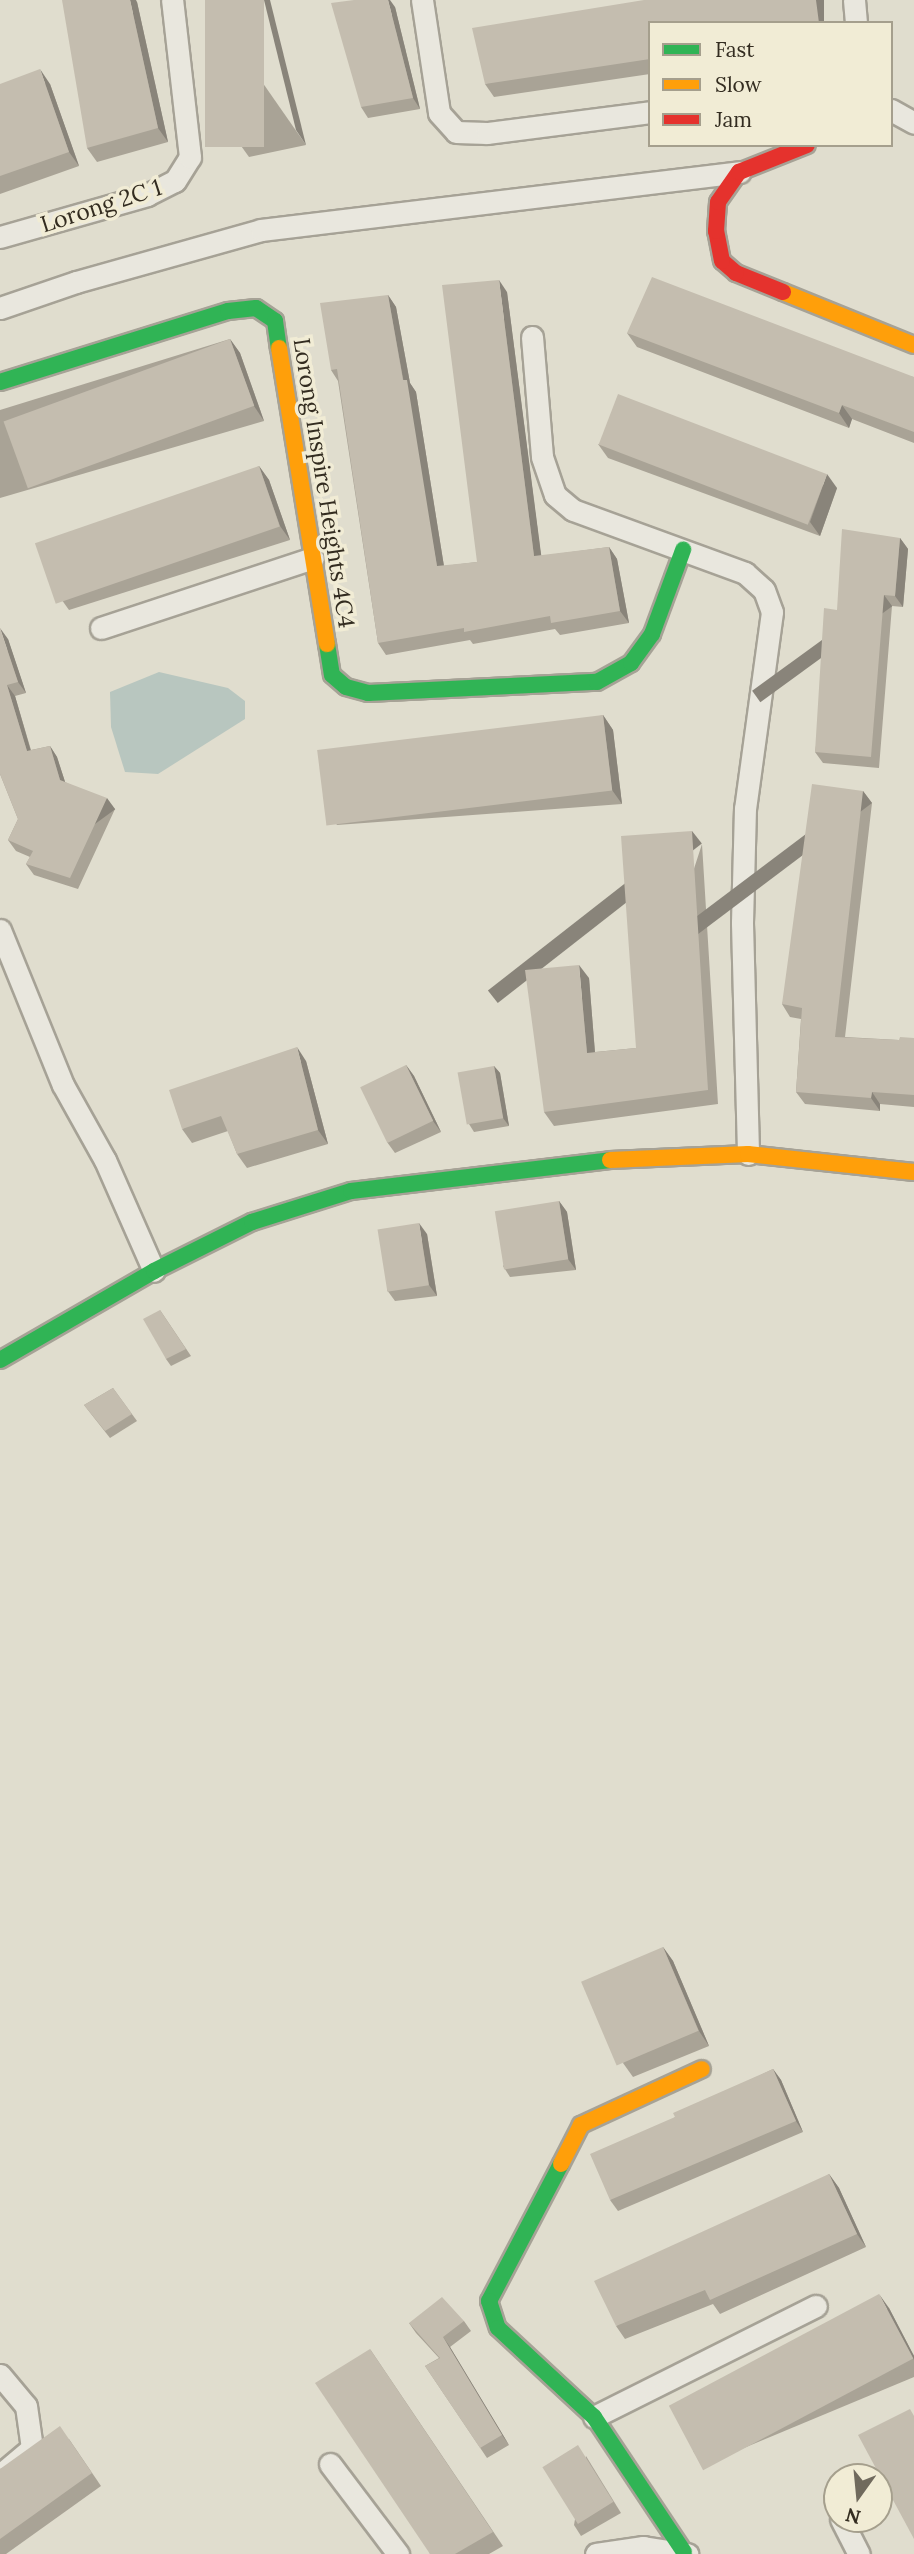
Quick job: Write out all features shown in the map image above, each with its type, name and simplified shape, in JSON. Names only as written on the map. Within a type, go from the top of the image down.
[{"type":"street","name":"Lorong 2C 1","points":[[0,237],[147,195],[175,181],[190,157],[172,0]]},
{"type":"street","points":[[422,0],[439,113],[456,132],[487,133],[648,112]]},
{"type":"street","points":[[854,0],[856,21]]},
{"type":"street","points":[[893,111],[914,123]]},
{"type":"street","points":[[0,308],[76,282],[261,230],[739,172],[802,147]]},
{"type":"street","points":[[739,172],[718,202],[716,231],[722,261],[736,273],[914,345]]},
{"type":"street","name":"Lorong Inspire Heights 4C4","points":[[0,382],[228,311],[256,308],[275,321],[332,675],[346,688],[368,693],[597,682],[631,663],[652,634],[683,550]]},
{"type":"street","points":[[532,337],[542,457],[555,495],[573,510],[746,572],[764,590],[772,612],[746,808],[742,923],[748,1154]]},
{"type":"street","points":[[101,628],[313,558]]},
{"type":"street","points":[[0,930],[63,1085],[105,1160],[154,1270]]},
{"type":"street","points":[[0,1360],[154,1270],[252,1222],[351,1191],[585,1161],[748,1154],[914,1172]]},
{"type":"street","points":[[686,2553],[594,2417],[498,2328],[489,2301],[581,2125],[702,2069]]},
{"type":"street","points":[[594,2417],[816,2306]]},
{"type":"street","points":[[0,2375],[26,2406],[32,2448],[0,2475]]},
{"type":"street","points":[[330,2464],[398,2554]]},
{"type":"street","points":[[848,2533],[859,2554]]},
{"type":"street","points":[[596,2554],[643,2547],[686,2553]]},
{"type":"shaded area","points":[[159,672],[228,688],[245,701],[245,719],[158,774],[125,772],[111,727],[110,692]]},
{"type":"building","points":[[62,0],[130,0],[158,128],[87,148]]},
{"type":"building","points":[[205,0],[264,0],[264,147],[205,147]]},
{"type":"building","points":[[388,0],[413,98],[361,107],[331,3]]},
{"type":"building","points":[[644,0],[816,0],[819,21],[648,21],[648,59],[485,84],[472,28]]},
{"type":"building","points":[[40,69],[69,152],[0,176],[0,84]]},
{"type":"building","points":[[652,277],[914,377],[914,432],[842,405],[839,413],[627,333]]},
{"type":"building","points":[[499,280],[534,556],[609,547],[620,611],[551,623],[550,616],[464,632],[464,628],[378,643],[337,369],[331,370],[320,303],[388,295],[403,380],[407,380],[437,566],[477,562],[442,285]]},
{"type":"building","points":[[230,339],[254,406],[28,488],[4,421]]},
{"type":"building","points":[[618,394],[827,474],[808,525],[599,444]]},
{"type":"building","points":[[259,466],[280,527],[56,604],[35,543]]},
{"type":"building","points":[[842,529],[900,538],[895,596],[884,595],[871,757],[815,752],[824,608],[837,610]]},
{"type":"building","points":[[0,628],[18,682],[7,685],[27,751],[50,746],[60,780],[107,798],[70,878],[26,864],[33,851],[8,840],[18,819],[0,774]]},
{"type":"building","points":[[603,715],[612,790],[326,826],[317,750]]},
{"type":"building","points":[[812,784],[863,791],[835,1037],[899,1040],[900,1037],[914,1038],[914,1095],[872,1092],[871,1098],[796,1092],[802,1008],[782,1004]]},
{"type":"building","points":[[692,831],[708,1090],[544,1112],[525,970],[579,965],[587,1053],[636,1048],[621,836]]},
{"type":"building","points":[[297,1047],[318,1130],[237,1154],[221,1116],[182,1129],[169,1090]]},
{"type":"building","points":[[406,1065],[433,1121],[387,1143],[360,1087]]},
{"type":"building","points":[[494,1066],[503,1118],[467,1125],[458,1072]]},
{"type":"building","points":[[559,1201],[568,1259],[504,1269],[495,1211]]},
{"type":"building","points":[[419,1223],[429,1285],[387,1292],[378,1230]]},
{"type":"building","points":[[160,1310],[186,1349],[166,1359],[143,1319]]},
{"type":"building","points":[[113,1388],[132,1414],[105,1431],[84,1405]]},
{"type":"building","points":[[663,1947],[699,2031],[617,2066],[581,1982]]},
{"type":"building","points":[[773,2069],[796,2121],[610,2200],[590,2154],[675,2117],[673,2113]]},
{"type":"building","points":[[829,2174],[857,2234],[710,2300],[705,2290],[616,2326],[594,2281]]},
{"type":"building","points":[[879,2294],[913,2358],[703,2470],[669,2406]]},
{"type":"building","points":[[442,2297],[464,2321],[443,2337],[502,2435],[480,2448],[425,2366],[440,2358],[409,2323]]},
{"type":"building","points":[[370,2349],[493,2532],[455,2554],[430,2554],[315,2383]]},
{"type":"building","points":[[910,2409],[914,2416],[914,2539],[893,2500],[893,2463],[873,2463],[858,2435]]},
{"type":"building","points":[[60,2426],[92,2473],[0,2539],[0,2469]]},
{"type":"building","points":[[578,2445],[614,2502],[578,2524],[542,2467]]},
{"type":"traffic: fast","points":[[0,382],[228,311],[256,308],[275,321],[279,348]]},
{"type":"traffic: fast","points":[[327,644],[332,675],[346,687],[368,693],[597,682],[631,663],[652,634],[683,550]]},
{"type":"traffic: fast","points":[[0,1360],[154,1271],[252,1222],[351,1191],[610,1160]]},
{"type":"traffic: fast","points":[[561,2164],[489,2301],[498,2328],[594,2417],[684,2552]]},
{"type":"traffic: slow","points":[[783,292],[914,345]]},
{"type":"traffic: slow","points":[[279,348],[327,644]]},
{"type":"traffic: slow","points":[[610,1160],[748,1154],[914,1172]]},
{"type":"traffic: slow","points":[[561,2164],[581,2125],[702,2069]]},
{"type":"traffic: jam","points":[[783,292],[736,273],[722,261],[716,231],[718,202],[739,172],[802,147]]}]
